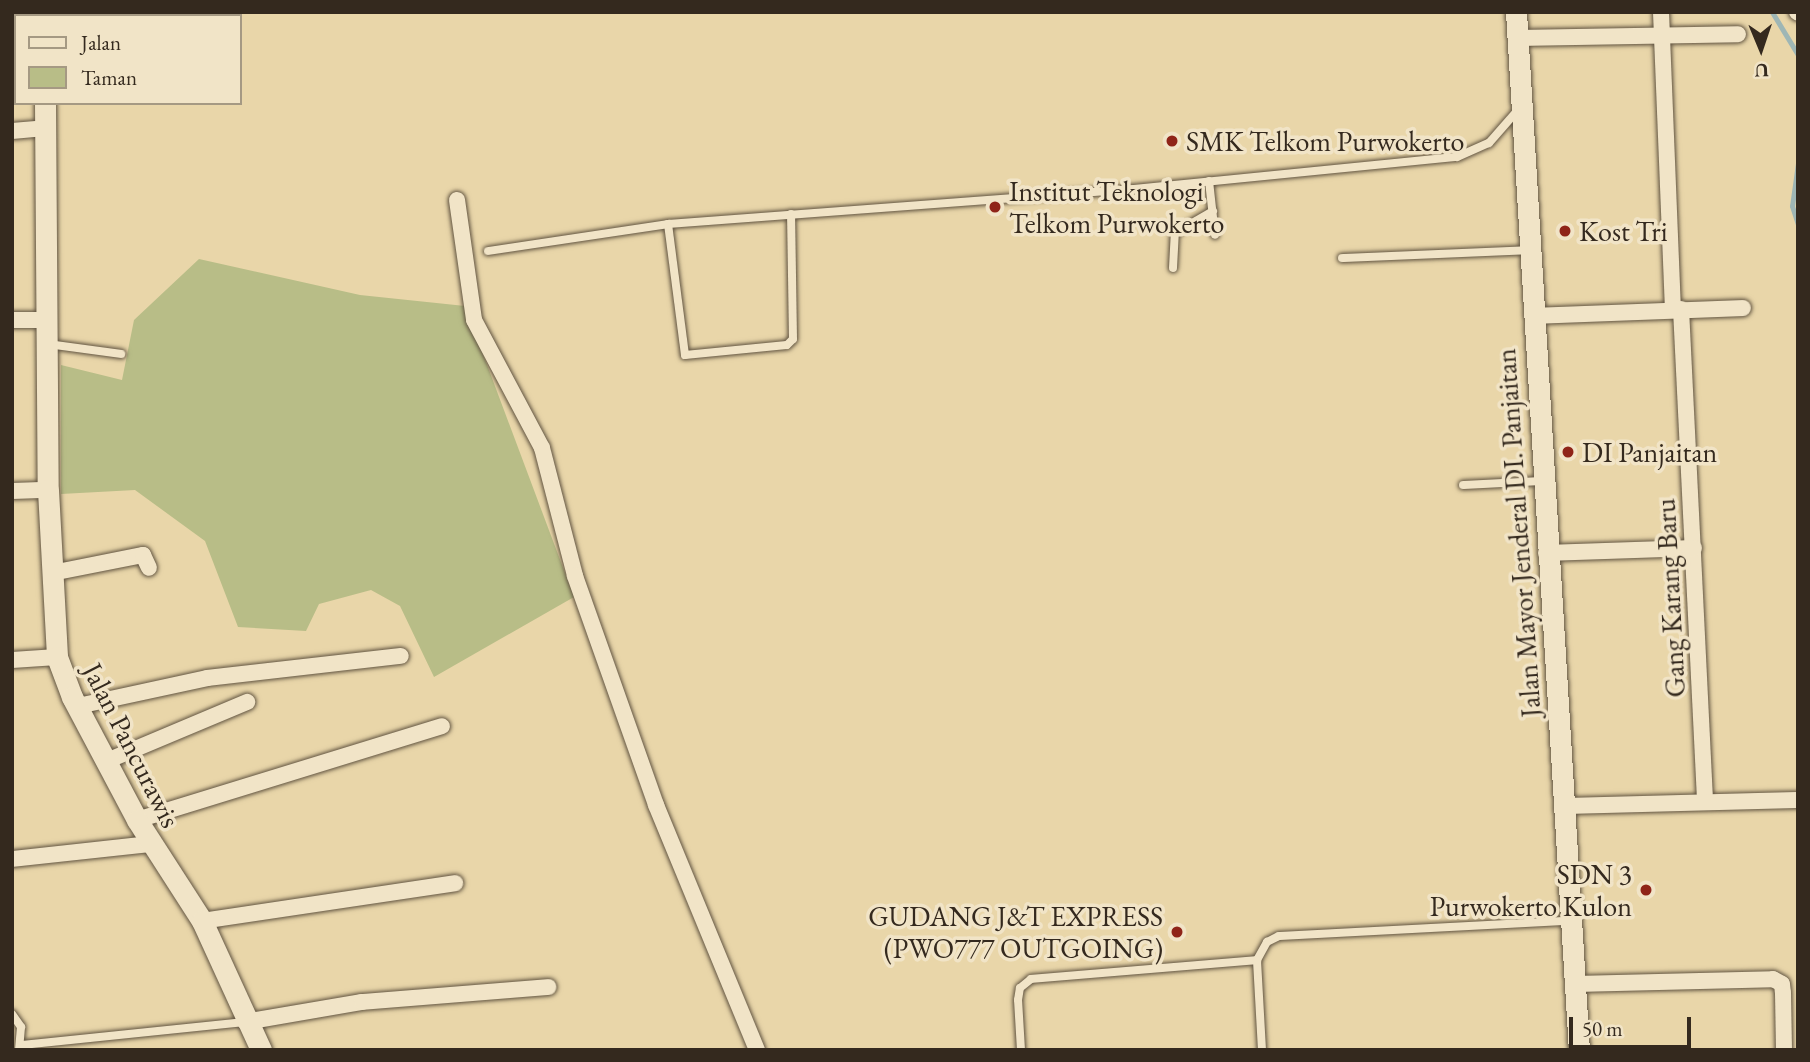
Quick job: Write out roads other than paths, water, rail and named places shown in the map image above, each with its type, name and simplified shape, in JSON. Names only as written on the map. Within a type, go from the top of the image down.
[{"type":"street","name":"Jalan Mayor Jenderal DI. Panjaitan","points":[[1516,12],[1546,553],[1579,1050]]},
{"type":"street","points":[[1661,12],[1677,309]]},
{"type":"street","points":[[1517,38],[1738,34]]},
{"type":"street","name":"Jalan Pancurawis","points":[[45,105],[48,490],[57,657],[78,706],[109,761],[137,820],[202,921],[245,1022],[261,1050]]},
{"type":"street","points":[[12,131],[46,128]]},
{"type":"street","points":[[457,200],[474,320],[541,448],[575,576],[651,793],[757,1050]]},
{"type":"street","points":[[1533,316],[1743,308]]},
{"type":"street","name":"Gang Karang Baru","points":[[1677,309],[1694,548],[1705,802]]},
{"type":"street","points":[[12,320],[47,320]]},
{"type":"street","points":[[12,491],[48,490]]},
{"type":"street","points":[[1546,553],[1694,548]]},
{"type":"street","points":[[52,573],[143,555],[149,568]]},
{"type":"street","points":[[78,706],[207,678],[401,656]]},
{"type":"street","points":[[12,660],[57,657]]},
{"type":"street","points":[[109,761],[247,702]]},
{"type":"street","points":[[137,820],[442,726]]},
{"type":"street","points":[[1564,806],[1798,800]]},
{"type":"street","points":[[12,859],[151,844]]},
{"type":"street","points":[[202,921],[455,883]]},
{"type":"street","points":[[1575,984],[1773,979],[1782,984],[1784,1050]]},
{"type":"street","points":[[245,1022],[362,1002],[548,986]]},
{"type":"lane","points":[[488,251],[668,225],[1209,181],[1457,157],[1489,143],[1521,106]]},
{"type":"lane","points":[[1209,181],[1215,235]]},
{"type":"lane","points":[[1173,268],[1175,233],[1213,211]]},
{"type":"lane","points":[[668,225],[685,355],[787,345],[793,339],[791,214]]},
{"type":"lane","points":[[1342,258],[1529,250]]},
{"type":"lane","points":[[47,344],[121,354]]},
{"type":"lane","points":[[1463,485],[1542,481]]},
{"type":"lane","points":[[1262,1050],[1257,960],[1267,942],[1297,933],[1572,920]]},
{"type":"lane","points":[[1021,1050],[1018,1000],[1020,988],[1031,979],[1257,960]]},
{"type":"lane","points":[[12,1014],[21,1027],[20,1047],[245,1022]]},
{"type":"waterway","points":[[1772,12],[1798,55]]},
{"type":"waterway","points":[[1798,163],[1792,206],[1798,224]]},
{"type":"place","name":"SMK Telkom Purwokerto","points":[[1172,141]]},
{"type":"place","name":"Institut Teknologi Telkom Purwokerto","points":[[995,207]]},
{"type":"place","name":"Kost Tri","points":[[1565,231]]},
{"type":"place","name":"DI Panjaitan","points":[[1568,452]]},
{"type":"place","name":"SDN 3 Purwokerto Kulon","points":[[1646,890]]},
{"type":"place","name":"GUDANG J&T EXPRESS (PWO777 OUTGOING)","points":[[1177,932]]}]
